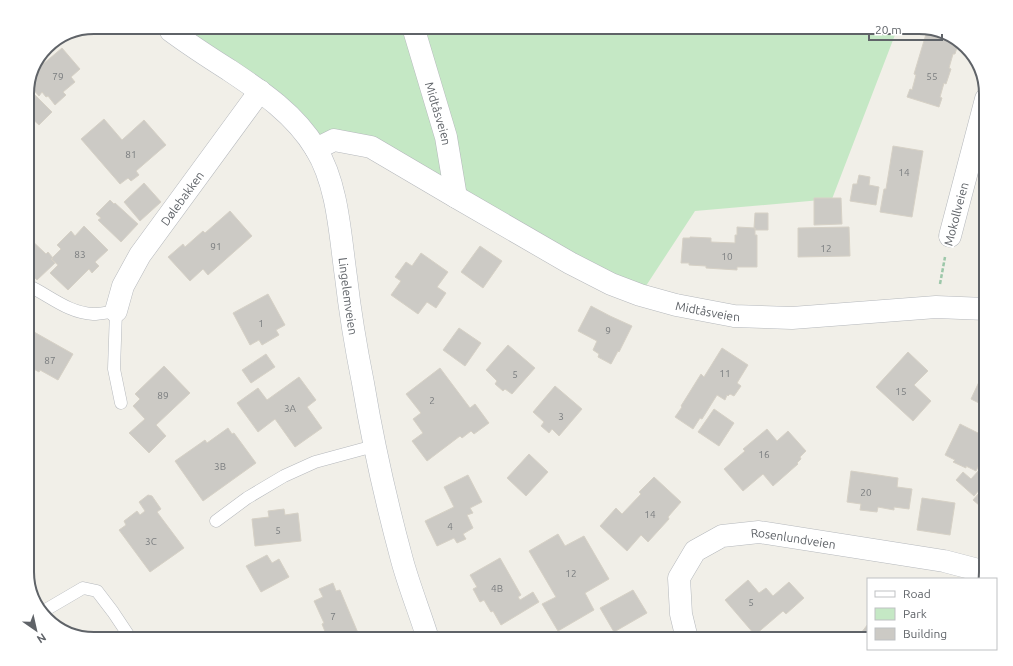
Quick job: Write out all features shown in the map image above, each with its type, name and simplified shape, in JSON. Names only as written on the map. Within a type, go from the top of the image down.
[{"type":"street","points":[[175,34],[260,91],[287,113],[301,128],[316,149]]},
{"type":"street","name":"Midtåsveien","points":[[415,34],[446,137],[456,198]]},
{"type":"street","name":"Dølebakken","points":[[116,311],[123,286],[140,255],[260,91]]},
{"type":"street","name":"Mokollveien","points":[[950,236],[979,126]]},
{"type":"street","name":"Midtåsveien","points":[[316,149],[334,140],[371,147],[456,198],[610,284],[640,295],[676,305],[734,316],[792,318],[936,307],[979,309]]},
{"type":"street","name":"Lingelemveien","points":[[316,149],[325,166],[337,210],[362,383],[374,446],[402,561],[426,632]]},
{"type":"street","name":"Rosenlundveien","points":[[685,632],[681,614],[679,578],[695,551],[722,536],[759,532],[944,561],[979,570]]},
{"type":"lane","points":[[34,288],[64,306],[77,311],[94,314],[116,311],[114,369],[121,403]]},
{"type":"lane","points":[[216,521],[247,498],[284,476],[315,462],[374,446]]},
{"type":"lane","points":[[46,609],[83,588],[97,591],[126,632]]},
{"type":"path","name":"Mokollveien","points":[[936,307],[950,236]]},
{"type":"green space","points":[[176,34],[895,34],[832,199],[695,211],[640,295],[371,147],[316,149]]},
{"type":"building","points":[[926,35],[947,40],[957,48],[955,54],[953,54],[949,68],[951,69],[946,84],[944,83],[939,107],[907,97],[910,89],[912,90],[916,75],[914,74]]},
{"type":"building","points":[[62,48],[80,69],[71,77],[75,82],[63,92],[66,95],[55,105],[48,96],[46,97],[42,92],[39,96],[34,90],[36,78],[41,66]]},
{"type":"building","points":[[34,94],[52,112],[39,125],[34,120]]},
{"type":"building","points":[[104,119],[122,140],[144,120],[166,145],[136,171],[139,175],[131,181],[128,178],[120,184],[81,139]]},
{"type":"building","points":[[893,146],[923,151],[912,217],[880,212],[884,189],[886,189]]},
{"type":"building","points":[[859,175],[870,177],[869,185],[879,187],[876,205],[850,201],[853,184],[857,184]]},
{"type":"building","points":[[144,183],[161,202],[140,221],[124,202]]},
{"type":"building","points":[[814,198],[841,198],[842,224],[814,225]]},
{"type":"building","points":[[110,200],[138,224],[121,242],[98,220],[101,218],[96,214]]},
{"type":"building","points":[[230,211],[252,236],[208,275],[203,269],[190,281],[168,257],[183,244],[185,247],[203,231],[205,233]]},
{"type":"building","points":[[755,213],[768,213],[768,230],[755,230]]},
{"type":"building","points":[[84,226],[108,250],[95,262],[99,266],[92,273],[89,269],[68,290],[50,273],[58,265],[51,259],[61,249],[57,245],[71,231],[75,236]]},
{"type":"building","points":[[737,227],[755,228],[755,235],[757,235],[757,267],[737,267],[737,270],[706,268],[706,266],[681,263],[683,238],[711,238],[711,242],[735,243]]},
{"type":"building","points":[[849,227],[850,256],[798,257],[798,228]]},
{"type":"building","points":[[34,243],[46,254],[48,252],[53,258],[51,259],[55,263],[37,280],[34,277]]},
{"type":"building","points":[[480,246],[502,261],[483,288],[461,272]]},
{"type":"building","points":[[421,253],[448,272],[437,287],[446,293],[436,308],[427,302],[418,314],[391,295],[401,281],[395,277],[406,262],[412,266]]},
{"type":"building","points":[[268,294],[285,325],[276,330],[279,335],[262,345],[259,340],[250,345],[233,313]]},
{"type":"building","points":[[591,306],[632,326],[611,364],[598,357],[599,354],[593,350],[597,341],[578,331]]},
{"type":"building","points":[[459,328],[481,343],[465,366],[443,350]]},
{"type":"building","points":[[34,332],[73,354],[58,380],[40,370],[39,372],[34,369]]},
{"type":"building","points":[[508,345],[535,368],[512,394],[505,389],[503,391],[495,384],[497,381],[486,370]]},
{"type":"building","points":[[722,348],[748,365],[737,383],[741,386],[734,396],[730,394],[728,396],[727,395],[725,400],[717,395],[702,419],[700,418],[693,429],[675,417],[701,374],[704,377]]},
{"type":"building","points":[[908,352],[928,371],[914,385],[931,401],[913,421],[876,387]]},
{"type":"building","points":[[266,354],[275,367],[251,383],[242,370]]},
{"type":"building","points":[[164,366],[190,393],[156,425],[166,436],[149,453],[129,433],[145,419],[133,406],[140,399],[135,394]]},
{"type":"building","points":[[440,368],[470,408],[475,404],[489,423],[474,434],[471,431],[462,438],[460,436],[427,461],[412,441],[423,433],[413,419],[421,413],[406,394]]},
{"type":"building","points":[[299,377],[316,400],[307,407],[322,428],[295,447],[275,419],[258,432],[237,403],[258,388],[267,400]]},
{"type":"building","points":[[979,382],[979,403],[971,399]]},
{"type":"building","points":[[555,386],[582,409],[559,436],[552,429],[549,433],[541,426],[544,422],[533,412]]},
{"type":"building","points":[[714,409],[734,423],[719,446],[698,432]]},
{"type":"building","points":[[960,424],[979,434],[979,465],[976,471],[953,462],[955,460],[945,455]]},
{"type":"building","points":[[228,428],[232,434],[234,433],[256,463],[203,501],[175,461],[205,440],[207,443]]},
{"type":"building","points":[[767,429],[777,441],[788,431],[806,451],[800,457],[801,459],[797,463],[798,464],[773,486],[763,474],[743,491],[724,469],[745,451],[743,449]]},
{"type":"building","points":[[529,454],[548,472],[526,496],[507,478]]},
{"type":"building","points":[[979,470],[979,490],[974,496],[956,480],[963,472],[971,479]]},
{"type":"building","points":[[851,471],[898,478],[897,487],[912,489],[909,509],[894,507],[894,510],[878,507],[877,512],[860,510],[861,504],[847,502]]},
{"type":"building","points":[[468,475],[482,502],[470,508],[473,513],[467,515],[473,528],[463,534],[466,539],[457,543],[454,538],[437,546],[425,521],[454,507],[444,487]]},
{"type":"building","points":[[654,477],[681,502],[668,517],[669,519],[648,542],[641,535],[627,551],[600,526],[616,508],[622,514],[641,494],[639,492]]},
{"type":"building","points":[[979,493],[979,505],[973,500]]},
{"type":"building","points":[[148,495],[152,496],[161,509],[157,512],[184,548],[150,572],[119,530],[126,525],[124,521],[137,511],[140,515],[145,511],[139,502]]},
{"type":"building","points":[[922,498],[955,503],[950,535],[917,530]]},
{"type":"building","points":[[284,509],[285,515],[298,513],[301,541],[255,546],[252,519],[269,517],[268,511]]},
{"type":"building","points":[[558,534],[565,546],[584,536],[609,579],[585,593],[594,610],[558,631],[542,604],[556,597],[529,551]]},
{"type":"building","points":[[267,555],[272,563],[279,559],[289,577],[261,592],[246,566]]},
{"type":"building","points":[[500,558],[521,595],[518,597],[520,600],[533,592],[539,602],[501,625],[493,611],[491,612],[484,600],[480,602],[473,589],[477,587],[470,575]]},
{"type":"building","points":[[748,580],[759,593],[766,588],[773,596],[789,582],[804,598],[786,614],[783,611],[758,632],[752,632],[725,600]]},
{"type":"building","points":[[333,583],[336,591],[340,590],[358,632],[325,632],[322,624],[324,623],[314,601],[323,597],[319,589]]},
{"type":"building","points":[[633,590],[647,613],[614,632],[600,608]]},
{"type":"building","points":[[867,625],[867,632],[862,632]]}]
